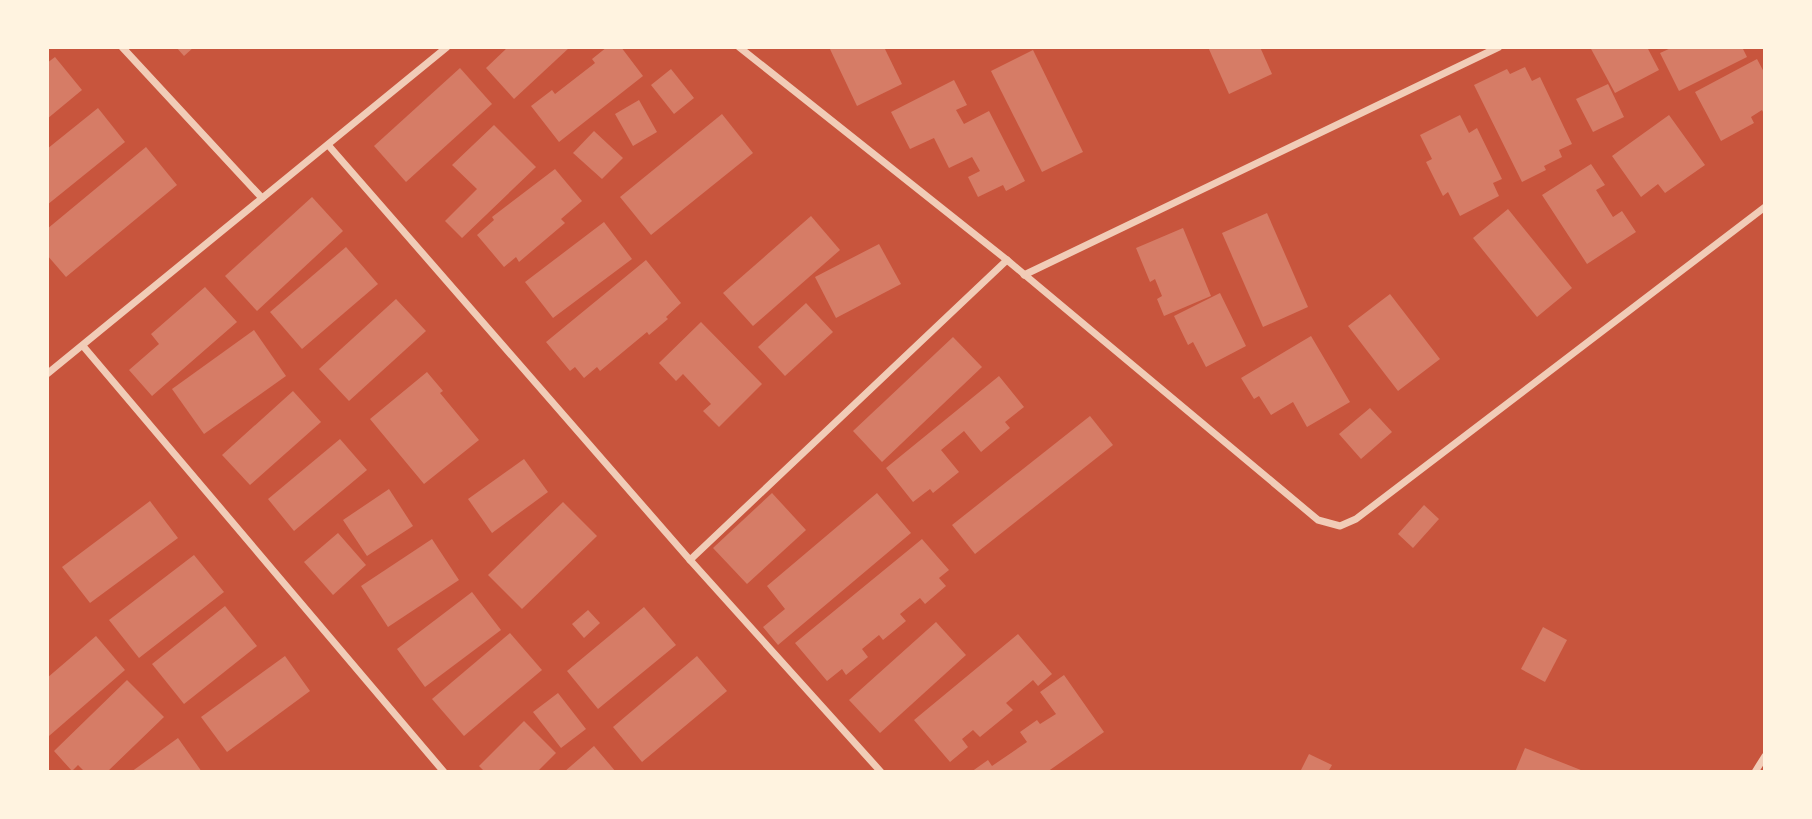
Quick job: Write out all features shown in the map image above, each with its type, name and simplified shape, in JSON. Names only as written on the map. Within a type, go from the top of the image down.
[{"type":"street","points":[[122,47],[262,198]]},
{"type":"street","points":[[47,374],[447,47]]},
{"type":"street","points":[[739,47],[1007,260],[1318,520],[1340,526],[1356,519],[1765,207]]},
{"type":"street","points":[[1024,275],[1499,47]]},
{"type":"street","points":[[329,146],[690,560],[881,772]]},
{"type":"street","points":[[690,560],[1007,260]]},
{"type":"street","points":[[83,346],[444,772]]},
{"type":"street","points":[[1755,772],[1765,755]]},
{"type":"building","points":[[176,47],[194,47],[184,56]]},
{"type":"building","points":[[508,47],[570,47],[514,99],[486,68]]},
{"type":"building","points":[[607,47],[621,47],[643,76],[559,142],[531,106],[552,90],[555,94],[595,63],[592,59]]},
{"type":"building","points":[[829,47],[884,47],[902,84],[857,106]]},
{"type":"building","points":[[1208,47],[1260,47],[1272,74],[1229,94]]},
{"type":"building","points":[[1590,47],[1647,47],[1659,70],[1615,93]]},
{"type":"building","points":[[1673,47],[1742,47],[1747,57],[1679,91],[1660,53]]},
{"type":"building","points":[[1033,50],[1083,152],[1042,172],[991,71]]},
{"type":"building","points":[[55,57],[82,90],[47,119],[47,63]]},
{"type":"building","points":[[1757,59],[1765,74],[1765,116],[1762,110],[1751,117],[1754,123],[1721,141],[1695,92]]},
{"type":"building","points":[[1525,67],[1532,81],[1540,77],[1572,144],[1559,150],[1562,157],[1544,166],[1546,170],[1522,182],[1474,85],[1507,69],[1510,74]]},
{"type":"building","points":[[460,68],[492,104],[406,182],[374,146]]},
{"type":"building","points":[[671,69],[694,98],[674,114],[651,85]]},
{"type":"building","points":[[954,80],[967,105],[956,110],[964,124],[989,111],[1025,181],[1006,191],[1003,185],[978,197],[968,177],[980,171],[972,157],[949,168],[934,138],[910,149],[891,112]]},
{"type":"building","points":[[1608,84],[1624,117],[1593,132],[1576,99]]},
{"type":"building","points":[[639,100],[657,132],[633,146],[615,114]]},
{"type":"building","points":[[98,108],[125,142],[47,205],[47,149]]},
{"type":"building","points":[[722,114],[753,153],[651,235],[620,197]]},
{"type":"building","points":[[1460,115],[1469,133],[1477,128],[1502,179],[1493,183],[1499,196],[1460,216],[1448,192],[1443,196],[1426,162],[1432,159],[1420,135]]},
{"type":"building","points":[[1669,115],[1705,165],[1665,193],[1658,184],[1641,197],[1612,156]]},
{"type":"building","points":[[494,125],[536,167],[462,238],[445,221],[477,189],[452,165]]},
{"type":"building","points":[[594,131],[623,158],[602,179],[573,153]]},
{"type":"building","points":[[146,147],[177,185],[66,277],[47,255],[47,229]]},
{"type":"building","points":[[1591,164],[1605,185],[1596,190],[1613,217],[1622,211],[1636,232],[1587,264],[1542,195]]},
{"type":"building","points":[[555,169],[582,201],[561,219],[565,223],[519,262],[516,257],[504,267],[477,235],[494,220],[492,217]]},
{"type":"building","points":[[312,197],[343,231],[257,311],[225,276]]},
{"type":"building","points":[[1508,209],[1572,288],[1537,317],[1473,238]]},
{"type":"building","points":[[1267,213],[1308,307],[1263,327],[1222,233]]},
{"type":"building","points":[[811,216],[840,250],[753,326],[723,293]]},
{"type":"building","points":[[604,222],[632,259],[553,318],[525,282]]},
{"type":"building","points":[[1183,228],[1211,296],[1164,316],[1157,299],[1162,296],[1155,279],[1150,282],[1136,248]]},
{"type":"building","points":[[879,244],[901,284],[836,318],[815,277]]},
{"type":"building","points":[[346,247],[378,284],[302,349],[270,312]]},
{"type":"building","points":[[646,260],[681,303],[666,317],[668,319],[649,335],[647,332],[600,371],[597,367],[584,378],[575,367],[570,371],[546,342]]},
{"type":"building","points":[[205,287],[237,322],[152,396],[129,370],[159,344],[151,334]]},
{"type":"building","points":[[1220,293],[1246,346],[1206,367],[1193,342],[1188,345],[1174,316]]},
{"type":"building","points":[[1390,294],[1440,359],[1398,391],[1348,326]]},
{"type":"building","points":[[396,299],[426,331],[349,401],[319,369]]},
{"type":"building","points":[[806,303],[833,332],[785,376],[758,347]]},
{"type":"building","points":[[701,322],[762,384],[719,427],[703,411],[711,404],[683,374],[676,381],[659,363]]},
{"type":"building","points":[[254,330],[286,376],[204,434],[172,389]]},
{"type":"building","points":[[1311,336],[1350,402],[1307,427],[1293,402],[1271,415],[1259,396],[1254,399],[1241,378]]},
{"type":"building","points":[[953,337],[982,367],[882,462],[853,431]]},
{"type":"building","points":[[427,372],[443,391],[440,393],[479,440],[424,484],[370,419]]},
{"type":"building","points":[[999,376],[1024,407],[1005,422],[1010,428],[981,452],[964,431],[941,450],[959,472],[933,493],[930,489],[913,502],[886,468]]},
{"type":"building","points":[[293,391],[321,422],[250,485],[222,455]]},
{"type":"building","points":[[1370,408],[1392,432],[1361,459],[1339,434]]},
{"type":"building","points":[[1090,416],[1113,445],[975,554],[952,525]]},
{"type":"building","points":[[340,439],[367,470],[294,531],[268,499]]},
{"type":"building","points":[[524,459],[548,492],[492,533],[468,499]]},
{"type":"building","points":[[389,489],[413,526],[367,556],[343,520]]},
{"type":"building","points":[[772,493],[806,530],[747,584],[713,548]]},
{"type":"building","points":[[877,493],[911,533],[778,645],[763,627],[785,609],[767,586]]},
{"type":"building","points":[[150,501],[178,538],[90,603],[62,567]]},
{"type":"building","points":[[563,502],[597,536],[522,609],[488,575]]},
{"type":"building","points":[[1424,505],[1439,519],[1413,548],[1398,534]]},
{"type":"building","points":[[338,533],[366,565],[333,595],[304,562]]},
{"type":"building","points":[[432,539],[459,580],[388,627],[361,586]]},
{"type":"building","points":[[922,539],[949,570],[939,578],[946,586],[925,604],[920,598],[900,614],[906,621],[883,640],[879,635],[862,649],[868,657],[846,675],[842,669],[827,681],[795,643]]},
{"type":"building","points":[[194,555],[224,592],[139,658],[109,620]]},
{"type":"building","points":[[472,592],[501,630],[425,687],[397,649]]},
{"type":"building","points":[[225,606],[257,646],[184,704],[152,664]]},
{"type":"building","points":[[644,607],[676,645],[598,709],[567,671]]},
{"type":"building","points":[[588,610],[600,623],[584,638],[572,624]]},
{"type":"building","points":[[936,622],[966,655],[880,733],[849,700]]},
{"type":"building","points":[[1543,627],[1567,640],[1545,682],[1521,669]]},
{"type":"building","points":[[510,633],[542,670],[464,736],[432,699]]},
{"type":"building","points":[[1018,634],[1052,674],[1038,686],[1033,680],[1006,703],[1013,710],[980,737],[973,730],[962,739],[968,747],[950,762],[914,720]]},
{"type":"building","points":[[96,636],[125,670],[49,736],[47,678]]},
{"type":"building","points":[[285,656],[310,691],[227,752],[201,717]]},
{"type":"building","points":[[697,656],[727,691],[642,762],[613,727]]},
{"type":"building","points":[[1064,675],[1104,732],[1047,772],[971,772],[988,760],[992,766],[1027,742],[1020,732],[1037,720],[1040,724],[1056,714],[1040,692]]},
{"type":"building","points":[[127,680],[164,717],[107,772],[85,772],[78,765],[72,771],[54,751]]},
{"type":"building","points":[[558,693],[586,729],[561,748],[533,712]]},
{"type":"building","points":[[524,721],[556,753],[537,772],[485,772],[479,766]]},
{"type":"building","points":[[178,738],[202,772],[131,772]]},
{"type":"building","points":[[594,746],[616,772],[564,772]]},
{"type":"building","points":[[1525,748],[1586,772],[1515,772]]},
{"type":"building","points":[[1309,754],[1332,765],[1328,772],[1300,772]]}]
